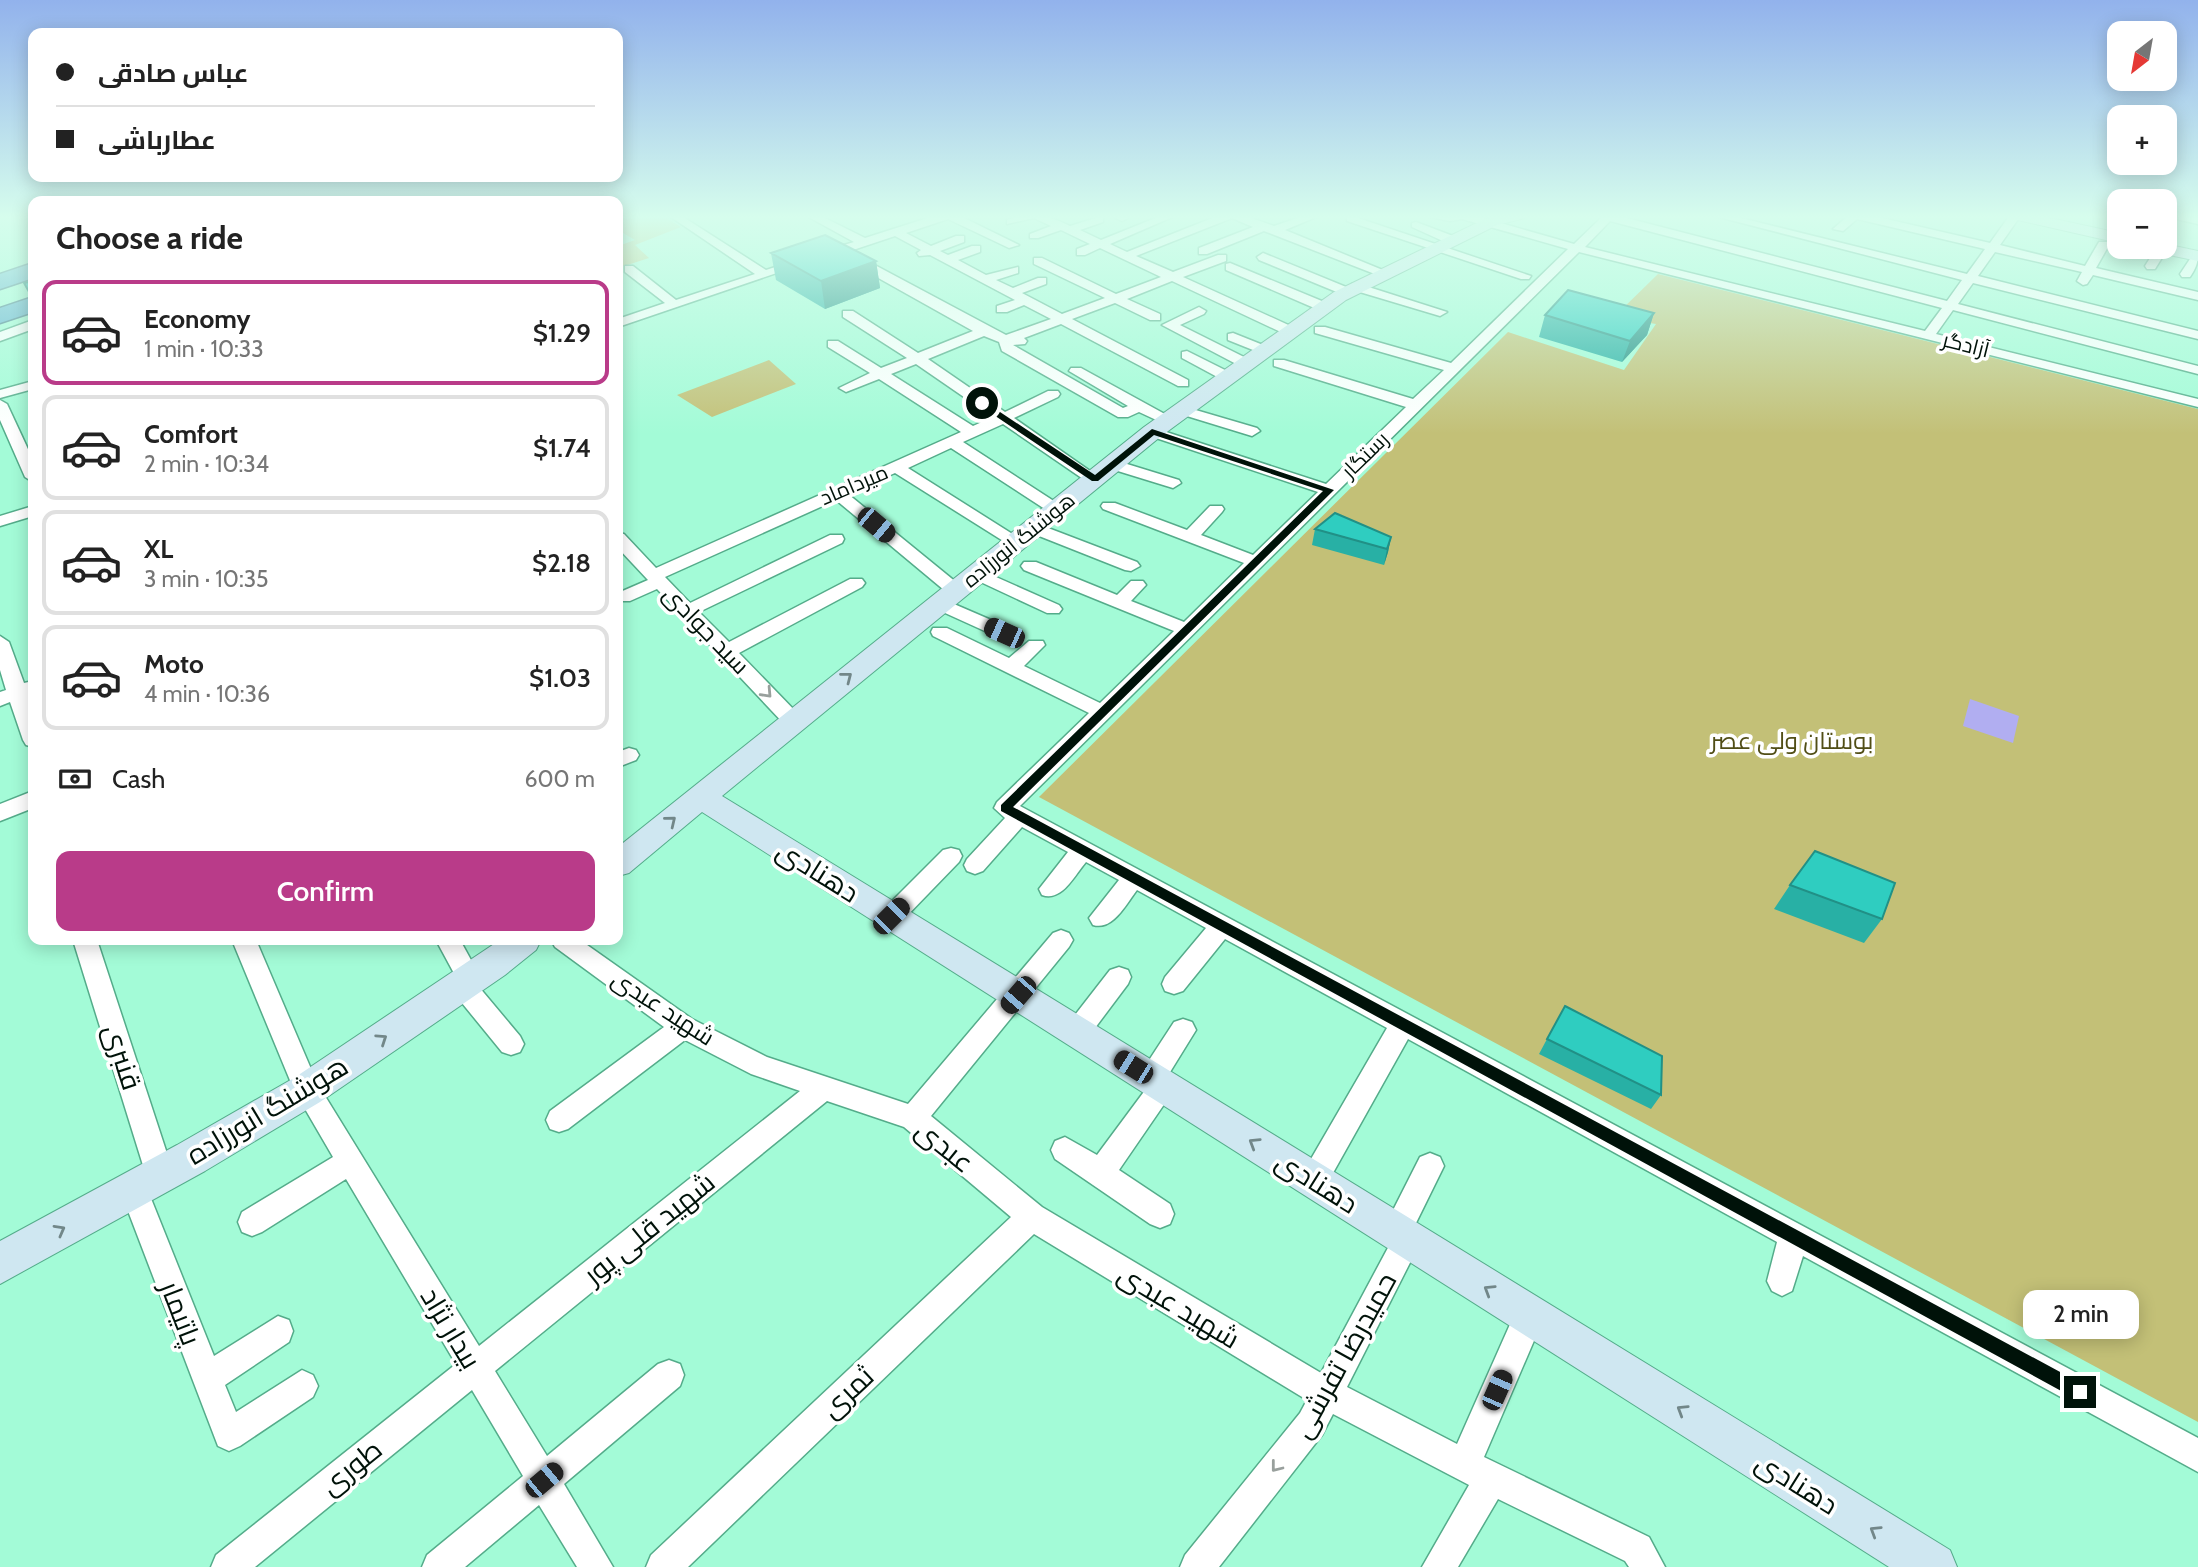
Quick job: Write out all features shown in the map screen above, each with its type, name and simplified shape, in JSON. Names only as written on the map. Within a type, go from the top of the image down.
[{"type":"highway","points":[[0,316],[28,306]]},
{"type":"highway","points":[[0,328],[28,318]]},
{"type":"main road","name":"هوشنگ انورزاده","points":[[623,860],[1167,421],[1324,307],[1356,288]]},
{"type":"main road","name":"دهنادی","points":[[701,797],[1933,1567]]},
{"type":"main road","name":"هوشنگ انورزاده","points":[[0,1263],[307,1090],[517,945]]},
{"type":"street","points":[[654,288],[674,304]]},
{"type":"street","points":[[623,321],[722,288]]},
{"type":"street","points":[[907,288],[984,331],[1006,340],[1144,288]]},
{"type":"street","points":[[1003,288],[1183,383]]},
{"type":"street","points":[[1012,293],[1024,288]]},
{"type":"street","points":[[1094,288],[1155,317]]},
{"type":"street","points":[[1196,288],[1290,331]]},
{"type":"street","points":[[1280,288],[1324,307]]},
{"type":"street","points":[[1347,288],[1440,312]]},
{"type":"street","name":"رستگار","points":[[975,865],[1012,812],[1103,712],[1535,288]]},
{"type":"street","name":"آزادگر","points":[[1846,288],[1928,336],[2198,403]]},
{"type":"street","points":[[1879,288],[2198,370]]},
{"type":"street","points":[[1928,336],[1963,288]]},
{"type":"street","points":[[1998,288],[2026,298],[2114,309],[2157,306],[2179,288]]},
{"type":"street","points":[[2136,288],[2198,335]]},
{"type":"street","points":[[1002,309],[1025,300]]},
{"type":"street","points":[[1199,311],[1169,324],[1245,363]]},
{"type":"street","points":[[848,314],[919,357],[1003,419],[1104,472],[1173,483]]},
{"type":"street","points":[[0,337],[28,326]]},
{"type":"street","points":[[1320,330],[1454,368]]},
{"type":"street","points":[[846,388],[984,331]]},
{"type":"street","points":[[1233,337],[1245,363]]},
{"type":"street","points":[[1006,340],[1007,348],[1123,414],[1139,406],[1167,421],[1329,490]]},
{"type":"street","points":[[833,344],[974,433]]},
{"type":"street","points":[[1187,355],[1245,363]]},
{"type":"street","points":[[1279,363],[1416,405]]},
{"type":"street","points":[[0,394],[28,386]]},
{"type":"street","name":"میرداماد","points":[[624,597],[657,578],[836,492],[974,433],[1053,394]]},
{"type":"street","points":[[0,404],[28,466]]},
{"type":"street","points":[[1167,421],[1252,431]]},
{"type":"street","points":[[953,442],[1057,510]]},
{"type":"street","points":[[897,467],[1025,536],[1131,566]]},
{"type":"street","points":[[836,492],[948,597],[1004,633]]},
{"type":"street","points":[[1109,506],[1256,562]]},
{"type":"street","points":[[1190,537],[1216,509]]},
{"type":"street","points":[[0,521],[28,512]]},
{"type":"street","points":[[689,610],[836,539]]},
{"type":"street","name":"سید جوادی","points":[[623,543],[794,722]]},
{"type":"street","points":[[1030,566],[1187,630]]},
{"type":"street","points":[[978,573],[1054,609]]},
{"type":"street","points":[[727,651],[856,583]]},
{"type":"street","points":[[1120,602],[1137,585]]},
{"type":"street","points":[[940,632],[1103,712]]},
{"type":"street","points":[[0,642],[28,725]]},
{"type":"street","points":[[1011,667],[1036,645]]},
{"type":"street","points":[[0,813],[28,801]]},
{"type":"street","points":[[1012,812],[2198,1456]]},
{"type":"street","points":[[1050,889],[1083,850]]},
{"type":"street","points":[[891,916],[951,856]]},
{"type":"street","points":[[1101,918],[1134,878]]},
{"type":"street","points":[[1174,984],[1222,926]]},
{"type":"street","points":[[913,1118],[1061,940]]},
{"type":"street","name":"قنبری","points":[[86,945],[147,1182]]},
{"type":"street","name":"بیدار نژاد","points":[[246,945],[307,1090],[596,1567]]},
{"type":"street","points":[[450,945],[466,982],[511,1044]]},
{"type":"street","name":"شهید عبدی","points":[[570,945],[683,1027],[760,1066],[815,1085]]},
{"type":"street","points":[[1077,1032],[1119,977]]},
{"type":"street","points":[[1314,1180],[1403,1024]]},
{"type":"street","points":[[559,1120],[683,1027]]},
{"type":"street","points":[[1100,1173],[1157,1083],[1183,1030]]},
{"type":"street","name":"عبدی","points":[[815,1085],[913,1118],[1031,1217]]},
{"type":"street","name":"شهید قلی پور","points":[[475,1368],[815,1085]]},
{"type":"street","points":[[1065,1150],[1160,1214]]},
{"type":"street","points":[[252,1222],[350,1161]]},
{"type":"street","name":"حمیدرضا تفرشی","points":[[1197,1567],[1311,1424],[1402,1236],[1430,1166]]},
{"type":"street","name":"پاتیمار","points":[[147,1182],[207,1379],[229,1435],[302,1386]]},
{"type":"street","name":"شهید عبدی","points":[[1031,1217],[1327,1394],[1478,1472],[1638,1561]]},
{"type":"street","name":"ثمری","points":[[663,1567],[1031,1217]]},
{"type":"street","points":[[1782,1281],[1793,1236]]},
{"type":"street","points":[[1439,1567],[1478,1472],[1530,1315]]},
{"type":"street","points":[[207,1379],[278,1331]]},
{"type":"street","name":"طوری","points":[[228,1567],[475,1368]]},
{"type":"street","points":[[439,1567],[669,1376]]},
{"type":"green space","name":"بوستان ولی عصر","points":[[1644,288],[1715,288],[2198,409],[2198,1422],[1039,797],[1508,332],[1624,370],[1656,324],[1614,317]]},
{"type":"green space","points":[[769,360],[796,384],[712,417],[677,395]]},
{"type":"shaded area","points":[[1970,699],[2019,716],[2013,743],[1963,726]]},
{"type":"building","points":[[1568,290],[1654,313],[1630,341],[1545,315]]},
{"type":"building","points":[[1335,513],[1391,537],[1387,549],[1315,529]]},
{"type":"building","points":[[1815,851],[1895,883],[1882,919],[1790,885]]},
{"type":"building","points":[[1565,1006],[1662,1056],[1661,1095],[1547,1039]]},
{"type":"route","points":[[982,403],[1095,480],[1152,432],[1329,490],[1005,808],[2080,1392]]}]
